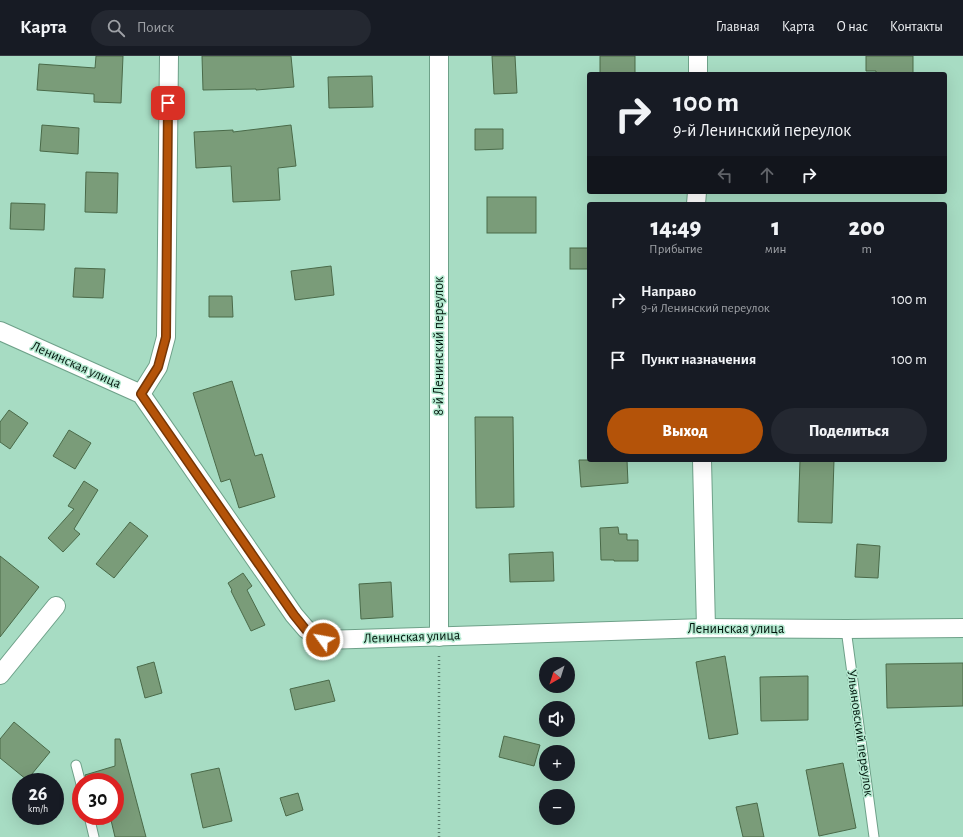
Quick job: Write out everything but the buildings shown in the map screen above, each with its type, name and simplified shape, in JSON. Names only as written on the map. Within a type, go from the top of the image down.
[{"type":"street","points":[[141,394],[158,367],[166,337],[169,56]]},
{"type":"street","name":"8-й Ленинский переулок","points":[[439,56],[439,637]]},
{"type":"street","points":[[698,56],[698,72]]},
{"type":"street","name":"Ленинская улица","points":[[0,331],[141,394],[294,615],[306,630],[323,640],[706,628],[963,628]]},
{"type":"street","points":[[702,462],[706,628]]},
{"type":"street","points":[[0,674],[56,606]]},
{"type":"lane","name":"Ульяновский переулок","points":[[846,629],[874,837]]},
{"type":"lane","points":[[76,765],[78,773]]},
{"type":"lane","points":[[91,825],[94,837]]},
{"type":"path","points":[[439,637],[439,837]]},
{"type":"route","points":[[168,103],[166,337],[158,367],[141,394],[294,615],[306,630],[323,640]]}]
